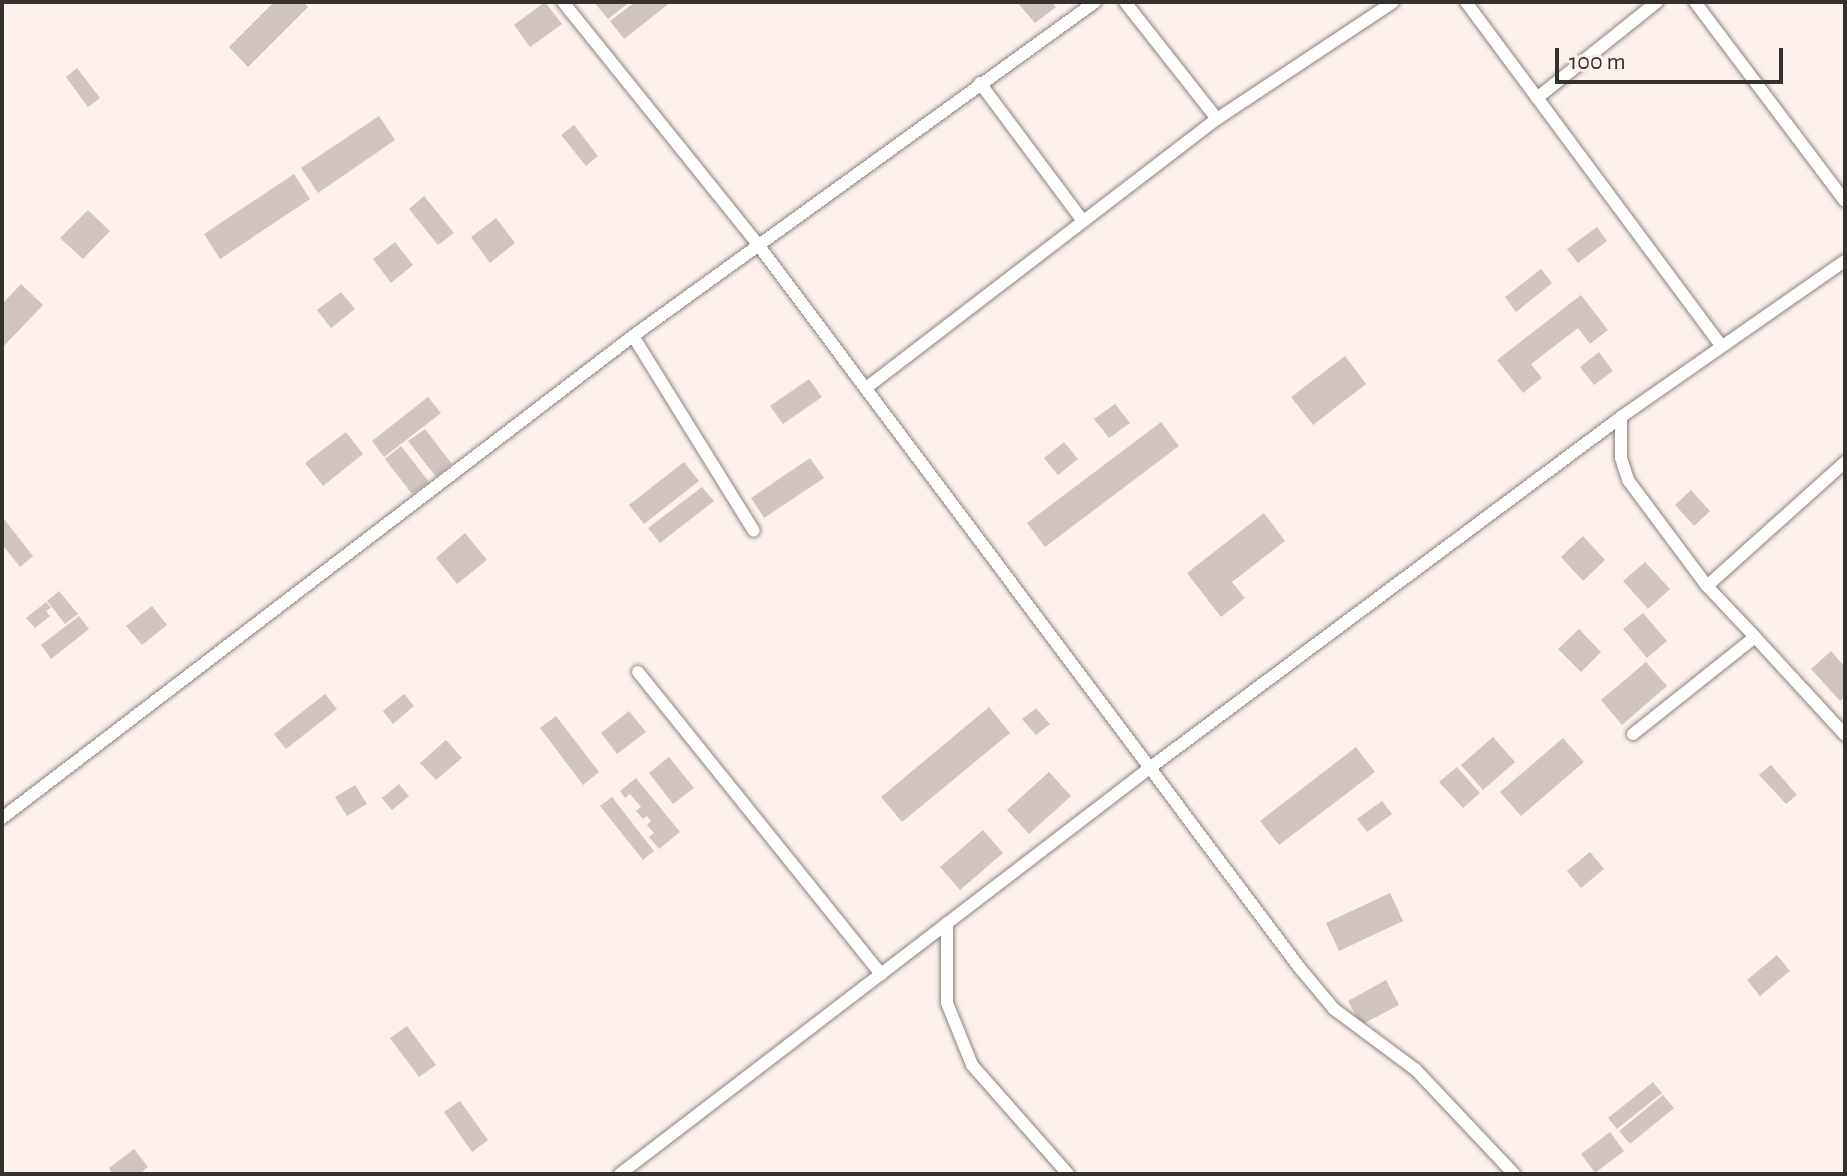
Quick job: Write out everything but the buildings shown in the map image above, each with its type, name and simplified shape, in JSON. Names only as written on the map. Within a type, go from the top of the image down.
[{"type":"street","points":[[563,2],[759,246],[1334,1009],[1416,1070],[1514,1174]]},
{"type":"street","points":[[2,818],[633,336],[1095,2]]},
{"type":"street","points":[[1125,2],[1217,119]]},
{"type":"street","points":[[866,388],[1217,119],[1393,2]]},
{"type":"street","points":[[1466,2],[1721,345]]},
{"type":"street","points":[[1537,98],[1657,2]]},
{"type":"street","points":[[1695,2],[1845,201]]},
{"type":"street","points":[[980,83],[1083,221]]},
{"type":"street","points":[[620,1174],[1151,767],[1621,417],[1845,261]]},
{"type":"street","points":[[633,336],[754,531]]},
{"type":"street","points":[[1621,417],[1621,458],[1628,480],[1707,586],[1845,735]]},
{"type":"street","points":[[1707,586],[1845,462]]},
{"type":"street","points":[[1633,734],[1755,637]]},
{"type":"street","points":[[638,672],[881,974]]},
{"type":"street","points":[[947,923],[947,1003],[972,1065],[1068,1174]]}]
